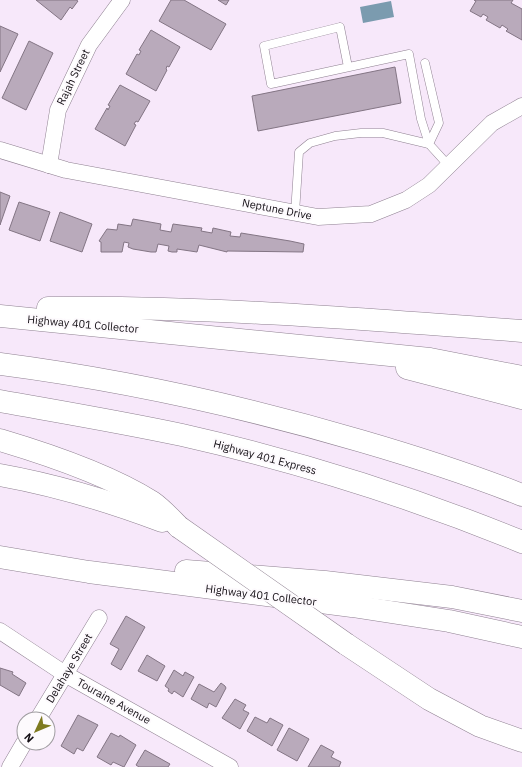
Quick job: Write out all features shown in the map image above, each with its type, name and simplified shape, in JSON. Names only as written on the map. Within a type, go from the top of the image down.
[{"type":"highway","points":[[0,309],[133,307],[231,311],[330,316],[522,331]]},
{"type":"highway","name":"Highway 401 Collector","points":[[0,316],[430,359],[522,377]]},
{"type":"highway","points":[[317,348],[446,377],[522,398]]},
{"type":"highway","points":[[0,364],[129,383],[201,398],[308,425],[420,458],[486,480],[522,495]]},
{"type":"highway","name":"Highway 401 Express","points":[[0,402],[120,422],[255,453],[410,500],[522,542]]},
{"type":"highway","points":[[0,440],[66,462],[124,488],[153,503],[179,527],[346,644],[430,699],[480,726],[522,740]]},
{"type":"highway","points":[[420,458],[522,479]]},
{"type":"highway","points":[[0,475],[46,483],[115,503],[179,527]]},
{"type":"highway","name":"Highway 401 Collector","points":[[0,557],[88,572],[367,608],[449,621],[522,637]]},
{"type":"highway","points":[[88,572],[186,571],[325,582],[452,597],[522,611]]},
{"type":"street","name":"Rajah Street","points":[[49,165],[58,110],[89,45],[122,0]]},
{"type":"street","name":"Neptune Drive","points":[[0,150],[73,171],[318,217],[371,214],[406,200],[429,185],[492,123],[522,106]]},
{"type":"street","name":"Delahaye Street","points":[[43,711],[99,618]]},
{"type":"street","name":"Touraine Avenue","points":[[0,631],[65,674],[230,767]]},
{"type":"street","points":[[10,767],[19,751]]},
{"type":"lane","points":[[348,67],[340,27],[264,46],[271,84],[408,54],[421,119],[429,144],[449,166]]},
{"type":"lane","points":[[425,63],[439,123],[429,144]]},
{"type":"lane","points":[[295,213],[299,152],[310,143],[335,136],[383,133],[429,144]]},
{"type":"water","points":[[391,1],[394,17],[363,23],[360,7]]},
{"type":"building","points":[[36,0],[78,1],[72,9],[70,7],[61,20]]},
{"type":"building","points":[[171,0],[184,0],[226,24],[211,50],[159,21]]},
{"type":"building","points":[[218,0],[229,0],[226,5]]},
{"type":"building","points":[[474,0],[513,0],[511,3],[522,9],[522,40],[506,31],[508,29],[502,25],[500,28],[486,20],[488,17],[483,14],[481,17],[470,11],[476,1]]},
{"type":"building","points":[[0,26],[18,34],[0,72]]},
{"type":"building","points":[[151,30],[180,47],[169,67],[167,66],[167,70],[156,91],[126,74],[137,54],[139,55],[141,51],[139,50]]},
{"type":"building","points":[[29,41],[53,53],[26,110],[2,98]]},
{"type":"building","points":[[395,67],[401,103],[258,131],[252,96]]},
{"type":"building","points":[[120,85],[150,101],[138,122],[136,121],[134,124],[136,125],[125,146],[95,129],[107,108],[108,110],[110,106],[108,105]]},
{"type":"building","points":[[0,192],[10,196],[0,225]]},
{"type":"building","points":[[19,202],[50,212],[40,241],[9,230]]},
{"type":"building","points":[[60,212],[92,224],[82,252],[50,241]]},
{"type":"building","points":[[133,219],[161,224],[160,230],[171,232],[173,224],[202,228],[201,231],[212,233],[213,228],[231,232],[230,236],[240,237],[241,233],[290,241],[304,244],[303,252],[227,252],[199,245],[197,252],[177,249],[177,252],[172,252],[168,251],[169,246],[158,244],[156,252],[151,252],[133,249],[128,247],[129,243],[124,242],[122,252],[101,252],[101,242],[99,241],[107,229],[117,230],[118,224],[131,226]]},
{"type":"building","points":[[126,616],[145,627],[121,670],[111,664],[119,649],[110,644]]},
{"type":"building","points":[[147,655],[165,666],[157,681],[138,671]]},
{"type":"building","points":[[0,668],[13,672],[12,674],[26,683],[19,696],[0,685]]},
{"type":"building","points":[[174,670],[183,676],[185,672],[194,677],[183,697],[174,691],[172,694],[165,686]]},
{"type":"building","points":[[221,683],[226,688],[216,707],[209,703],[207,708],[191,699],[199,684],[214,692]]},
{"type":"building","points":[[235,699],[246,705],[243,710],[249,713],[240,729],[222,718]]},
{"type":"building","points":[[78,715],[98,725],[83,751],[77,748],[74,754],[61,746]]},
{"type":"building","points":[[255,717],[267,723],[270,718],[283,725],[272,746],[247,731]]},
{"type":"building","points":[[289,728],[309,739],[297,761],[277,750]]},
{"type":"building","points":[[111,733],[119,737],[120,735],[136,745],[124,767],[113,762],[111,765],[97,757]]},
{"type":"building","points":[[321,745],[334,752],[331,757],[341,762],[339,767],[308,767]]},
{"type":"building","points":[[145,750],[170,764],[168,767],[139,767],[136,765]]}]
